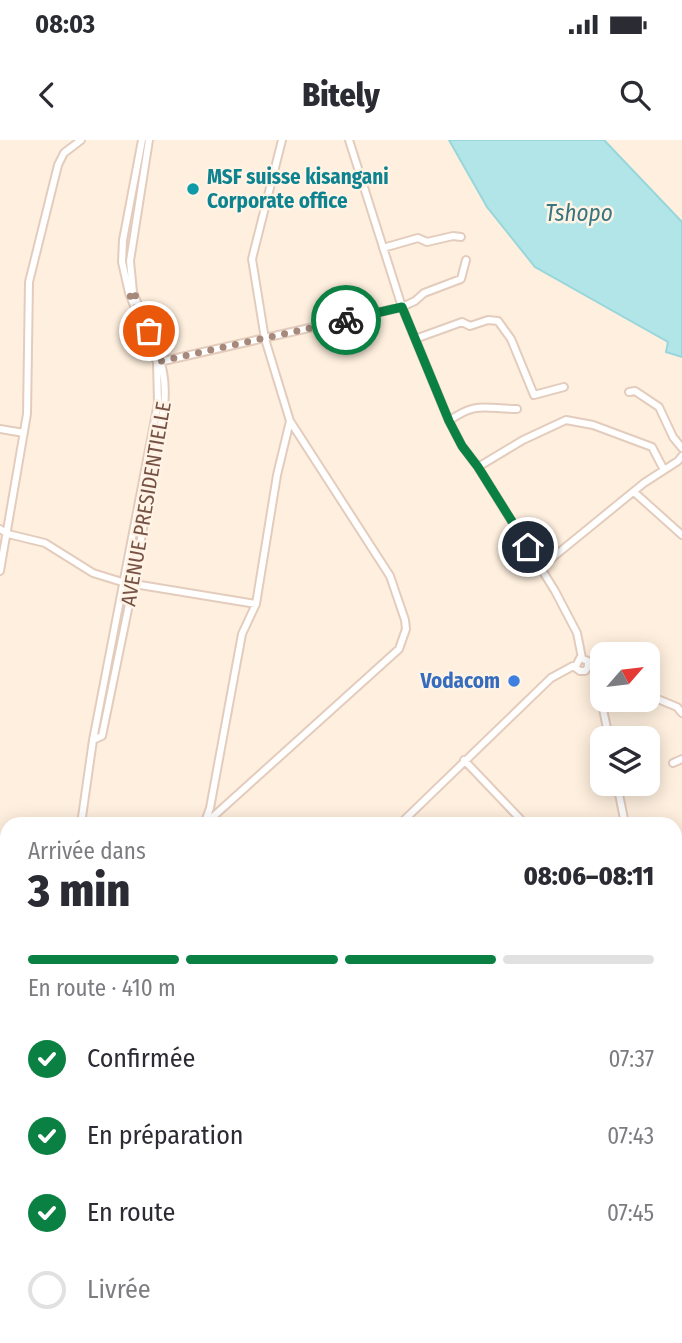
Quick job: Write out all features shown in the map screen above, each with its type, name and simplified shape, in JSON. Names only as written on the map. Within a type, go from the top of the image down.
[{"type":"street","points":[[0,571],[28,398],[29,282],[58,164],[64,153],[80,140]]},
{"type":"street","name":"AVENUE PRESIDENTIELLE","points":[[93,740],[102,736],[121,647],[166,389],[159,362],[131,293],[122,262],[123,240],[142,140]]},
{"type":"street","name":"AVENUE PRESIDENTIELLE","points":[[131,293],[131,242],[149,140]]},
{"type":"street","points":[[212,817],[399,649],[406,629],[390,576],[290,421],[265,339],[252,259],[282,140]]},
{"type":"street","points":[[349,140],[402,307],[449,421],[462,446],[541,567],[572,622],[582,657],[588,661],[587,669]]},
{"type":"street","points":[[383,248],[418,238],[427,242],[453,236],[461,237]]},
{"type":"street","points":[[123,240],[131,242]]},
{"type":"street","points":[[159,362],[402,307],[424,293],[461,279],[466,260]]},
{"type":"street","points":[[415,339],[462,323],[470,326],[488,320],[498,321],[511,339],[530,390],[534,394],[564,387]]},
{"type":"street","name":"AVENUE PRESIDENTIELLE","points":[[82,817],[122,582],[158,403],[159,362]]},
{"type":"street","points":[[629,392],[635,391],[659,407],[673,438],[682,447]]},
{"type":"street","points":[[449,421],[480,405],[517,409]]},
{"type":"street","points":[[478,467],[523,440],[566,420],[593,425],[652,447],[664,470]]},
{"type":"street","points":[[207,817],[242,634],[256,604],[277,475],[290,421]]},
{"type":"street","points":[[0,429],[24,433]]},
{"type":"street","points":[[541,567],[682,456]]},
{"type":"street","points":[[634,492],[682,535]]},
{"type":"street","points":[[0,529],[8,534],[45,543],[93,573],[122,582],[256,604]]},
{"type":"street","points":[[113,643],[121,647]]},
{"type":"street","points":[[407,817],[551,678],[576,666],[577,660],[582,657]]},
{"type":"street","points":[[573,666],[580,671],[590,671]]},
{"type":"street","points":[[660,700],[677,707],[682,713]]},
{"type":"street","points":[[673,764],[682,759]]},
{"type":"street","points":[[464,760],[517,817]]},
{"type":"street","points":[[619,796],[624,817]]},
{"type":"water","name":"Tshopo","points":[[449,140],[604,140],[682,222],[682,357],[666,352],[668,342],[535,267],[487,207]]},
{"type":"way so far","points":[[149,331],[134,292],[129,293],[157,362],[346,320]]},
{"type":"place","name":"MSF suisse kisangani Corporate office","points":[[193,189]]},
{"type":"place","name":"Vodacom","points":[[514,681]]},
{"type":"route","points":[[346,320],[402,307],[438,396],[462,446],[528,547]]}]
